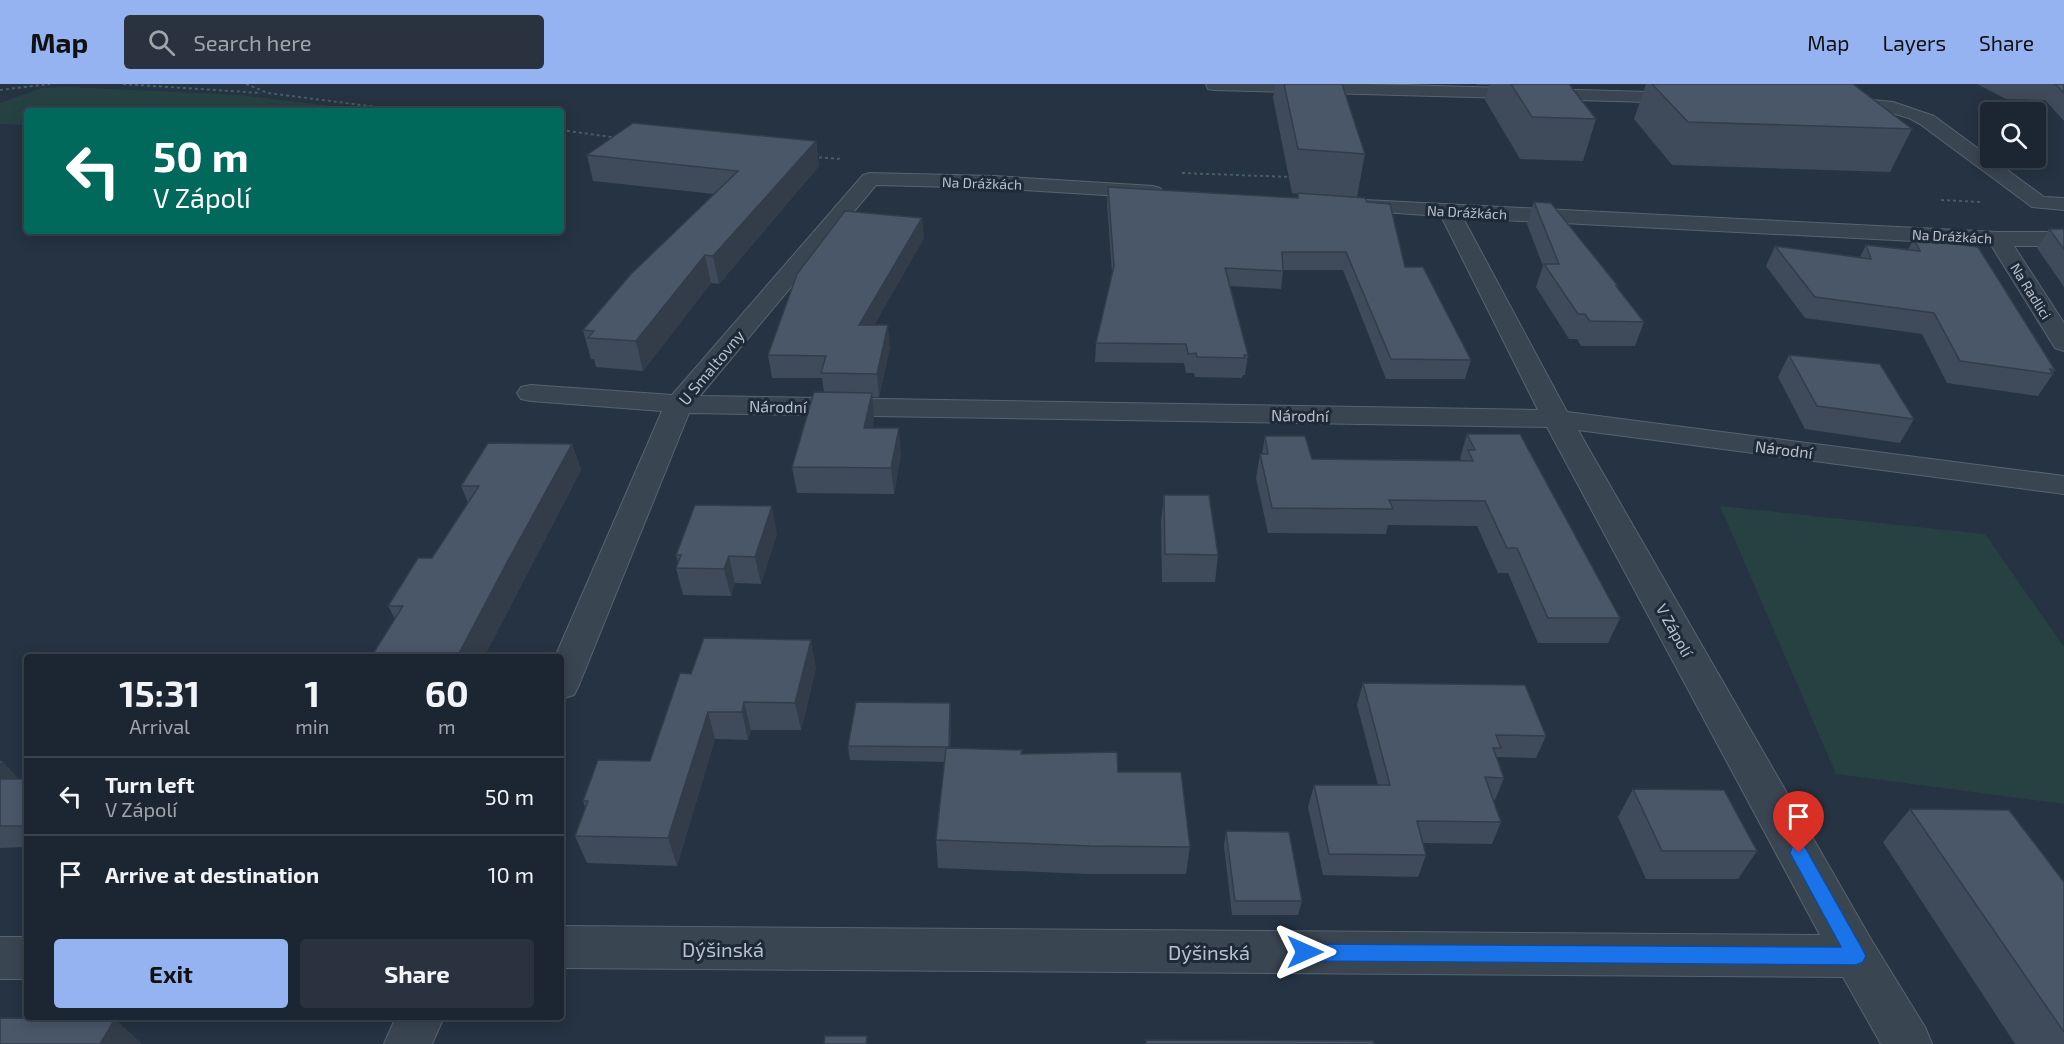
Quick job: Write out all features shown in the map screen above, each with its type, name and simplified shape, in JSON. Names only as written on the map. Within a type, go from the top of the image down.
[{"type":"street","points":[[1214,85],[1510,89],[1704,99]]},
{"type":"street","points":[[1816,99],[1888,104],[1909,111],[1927,120],[2039,203],[2064,204]]},
{"type":"street","name":"Na Drážkách","points":[[870,179],[994,182],[1173,194]]},
{"type":"street","name":"U Smaltovny","points":[[564,678],[679,404],[870,179]]},
{"type":"street","name":"Na Drážkách","points":[[1329,204],[1998,239],[2064,239]]},
{"type":"street","name":"V Zápolí","points":[[1449,212],[1557,419],[1856,956],[1908,1044]]},
{"type":"street","name":"Na Radlici","points":[[1998,239],[2064,343]]},
{"type":"street","name":"Národní","points":[[531,393],[679,404],[1557,419],[2064,485]]},
{"type":"street","name":"Dýšinská","points":[[564,948],[1856,956]]},
{"type":"street","points":[[0,958],[24,958]]},
{"type":"street","points":[[408,1044],[419,1020]]},
{"type":"path","points":[[0,90],[50,84]]},
{"type":"path","points":[[123,84],[268,93],[385,108]]},
{"type":"path","points":[[246,84],[268,93]]},
{"type":"path","points":[[564,130],[620,138]]},
{"type":"path","points":[[805,157],[849,159]]},
{"type":"path","points":[[1180,173],[1297,177]]},
{"type":"path","points":[[1932,200],[2039,203]]},
{"type":"green space","points":[[69,87],[239,95],[347,108],[24,108],[24,125],[0,124],[0,103],[42,88]]},
{"type":"green space","points":[[1720,506],[1985,534],[2064,647],[2064,804],[1836,774]]},
{"type":"building","points":[[1284,84],[1342,84],[1365,154],[1298,149]]},
{"type":"building","points":[[1511,84],[1569,84],[1596,119],[1532,117]]},
{"type":"building","points":[[1652,84],[1853,84],[1912,129],[1688,122]]},
{"type":"building","points":[[2055,84],[2064,84],[2064,93]]},
{"type":"building","points":[[633,123],[816,141],[713,256],[705,255],[636,341],[588,338],[594,331],[583,330],[631,274],[738,171],[587,155]]},
{"type":"building","points":[[1108,187],[1298,198],[1298,193],[1365,198],[1367,202],[1390,204],[1405,267],[1423,267],[1471,360],[1391,359],[1346,252],[1282,252],[1283,271],[1225,268],[1248,355],[1244,355],[1245,358],[1197,357],[1196,353],[1188,354],[1186,344],[1096,343],[1114,266]]},
{"type":"building","points":[[1534,202],[1551,203],[1644,322],[1590,321],[1585,314],[1578,314],[1544,264],[1559,264]]},
{"type":"building","points":[[845,211],[922,218],[859,325],[888,325],[877,374],[821,373],[826,356],[768,355],[797,274]]},
{"type":"building","points":[[2049,229],[2064,229],[2064,249]]},
{"type":"building","points":[[1914,239],[1978,247],[2055,370],[2050,369],[2053,374],[1960,361],[1934,313],[1815,297],[1775,246],[1871,259],[1866,245],[1920,251]]},
{"type":"building","points":[[1789,355],[1880,364],[1914,419],[1817,406]]},
{"type":"building","points":[[814,392],[872,393],[864,428],[899,428],[891,468],[792,467]]},
{"type":"building","points":[[1467,434],[1520,434],[1620,618],[1548,618],[1517,548],[1507,548],[1485,501],[1389,500],[1393,509],[1272,508],[1260,454],[1268,454],[1265,436],[1305,436],[1312,459],[1473,461],[1468,450],[1475,450]]},
{"type":"building","points":[[488,443],[572,444],[459,654],[373,654],[403,606],[388,606],[418,558],[432,558],[479,486],[461,486]]},
{"type":"building","points":[[1164,495],[1209,495],[1218,555],[1165,554]]},
{"type":"building","points":[[695,505],[772,506],[755,557],[729,556],[724,569],[676,568],[681,555],[676,555]]},
{"type":"building","points":[[704,638],[811,640],[795,703],[744,702],[742,712],[708,712],[668,838],[575,836],[588,801],[583,801],[598,760],[650,761],[680,673],[691,674]]},
{"type":"building","points":[[1363,683],[1525,685],[1546,736],[1496,735],[1501,748],[1493,748],[1504,778],[1485,777],[1501,822],[1417,821],[1426,855],[1329,854],[1314,785],[1390,785]]},
{"type":"building","points":[[856,702],[950,703],[949,747],[848,746]]},
{"type":"building","points":[[946,748],[1022,750],[1021,754],[1117,752],[1118,772],[1181,772],[1190,847],[936,840]]},
{"type":"building","points":[[0,779],[24,779],[24,826],[0,826]]},
{"type":"building","points":[[1633,789],[1724,790],[1757,851],[1662,851]]},
{"type":"building","points":[[1910,809],[2009,810],[2064,882],[2064,1032]]},
{"type":"building","points":[[1226,831],[1289,832],[1302,901],[1235,901]]},
{"type":"building","points":[[0,1018],[114,1020],[100,1044],[0,1044]]},
{"type":"building","points":[[825,1036],[867,1036],[866,1044],[824,1044]]},
{"type":"building","points":[[1146,1040],[1373,1041],[1374,1044],[1146,1044]]},
{"type":"route","points":[[1305,952],[1856,956],[1799,853]]}]
